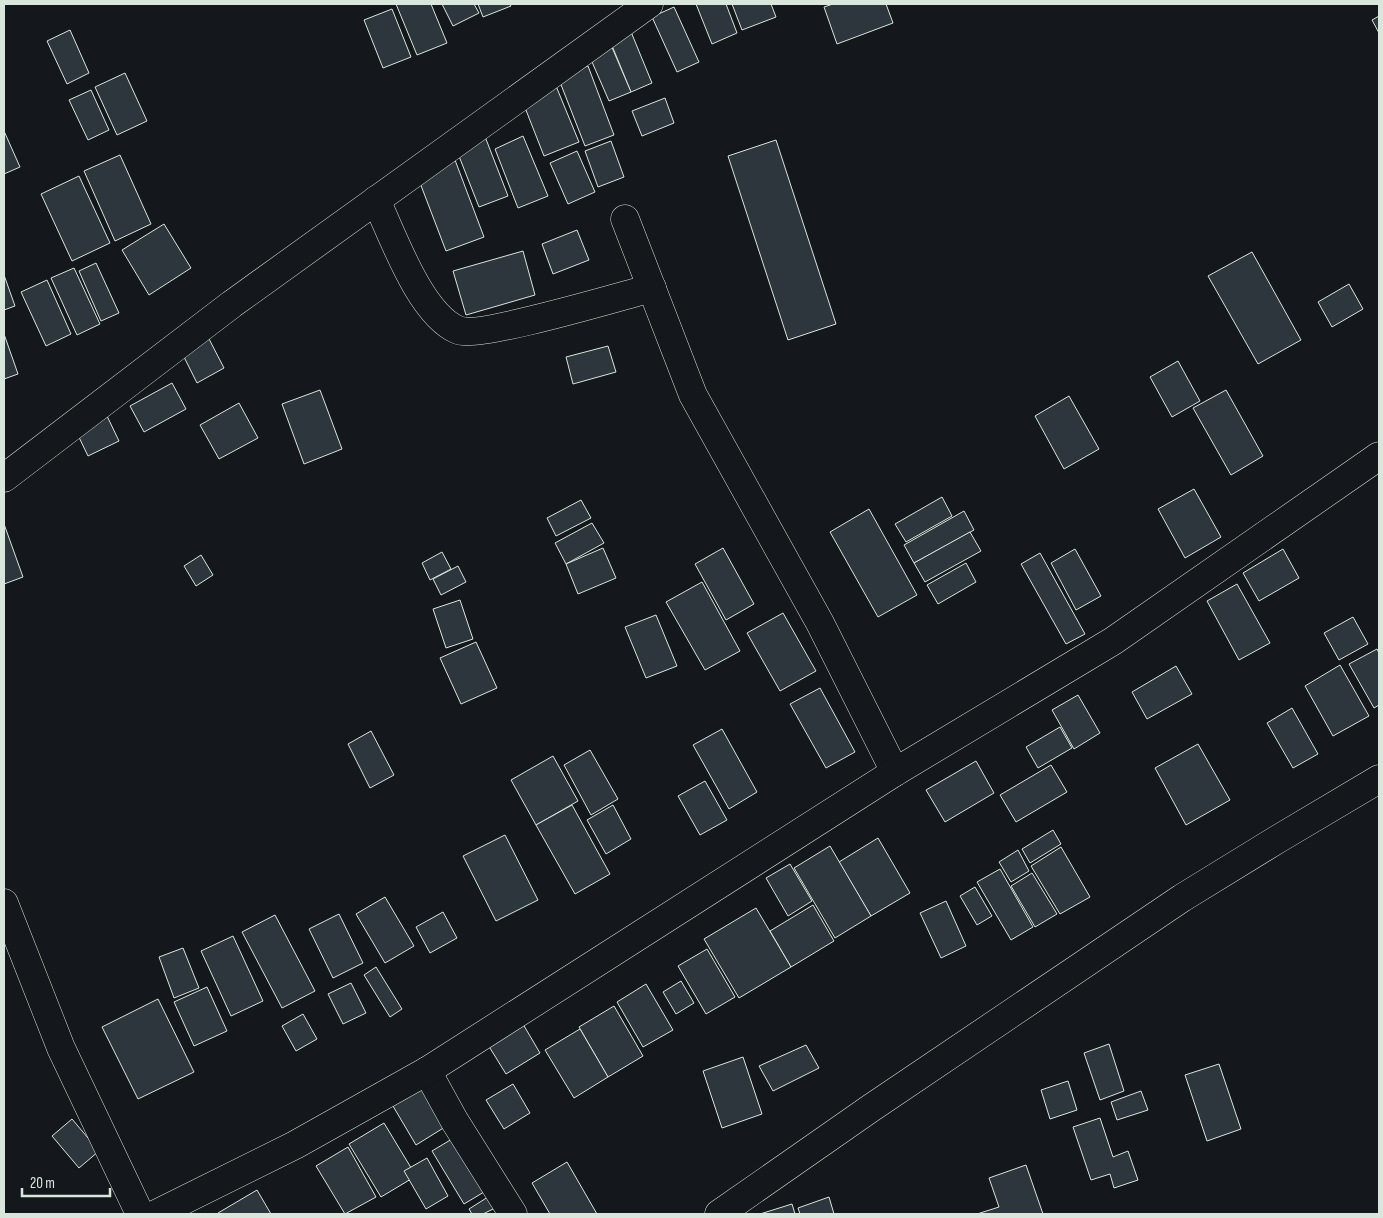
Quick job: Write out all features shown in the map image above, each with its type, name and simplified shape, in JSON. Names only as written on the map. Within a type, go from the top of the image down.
[{"type":"street","points":[[4,478],[232,304],[649,4]]},
{"type":"street","points":[[376,200],[414,282],[428,304],[446,323],[459,331],[469,332],[510,326],[652,288]]},
{"type":"street","points":[[625,219],[693,395],[820,623],[896,772]]},
{"type":"street","points":[[156,1214],[295,1145],[427,1071],[896,772],[1113,641],[1379,456]]},
{"type":"street","points":[[719,1214],[871,1108],[1182,898],[1278,838],[1379,779]]},
{"type":"street","points":[[4,902],[61,1048],[140,1214]]},
{"type":"street","points":[[427,1071],[454,1120],[513,1214]]},
{"type":"building","points":[[396,4],[431,4],[447,43],[417,55]]},
{"type":"building","points":[[442,4],[474,4],[479,13],[453,26]]},
{"type":"building","points":[[478,4],[510,4],[511,6],[483,17]]},
{"type":"building","points":[[696,4],[726,4],[737,33],[712,44]]},
{"type":"building","points":[[732,4],[771,4],[776,17],[742,30]]},
{"type":"building","points":[[833,4],[886,4],[893,23],[837,44],[824,7]]},
{"type":"building","points":[[674,7],[699,62],[677,72],[652,17]]},
{"type":"building","points":[[392,9],[411,57],[383,68],[364,20]]},
{"type":"building","points":[[1379,16],[1379,33],[1372,20]]},
{"type":"building","points":[[629,27],[652,83],[631,92],[608,36]]},
{"type":"building","points":[[70,30],[89,73],[67,84],[47,41]]},
{"type":"building","points":[[611,45],[631,92],[609,101],[589,55]]},
{"type":"building","points":[[588,66],[614,135],[585,146],[558,77]]},
{"type":"building","points":[[125,73],[147,121],[117,135],[95,87]]},
{"type":"building","points":[[556,86],[579,142],[544,156],[522,100]]},
{"type":"building","points":[[91,90],[109,130],[88,140],[69,100]]},
{"type":"building","points":[[665,98],[674,123],[642,136],[632,111]]},
{"type":"building","points":[[4,131],[20,167],[4,174]]},
{"type":"building","points":[[484,134],[508,196],[479,207],[455,146]]},
{"type":"building","points":[[523,136],[548,196],[518,208],[495,149]]},
{"type":"building","points":[[776,140],[836,324],[788,340],[728,156]]},
{"type":"building","points":[[611,141],[624,177],[598,187],[585,151]]},
{"type":"building","points":[[577,151],[595,192],[568,204],[550,163]]},
{"type":"building","points":[[120,155],[151,224],[115,241],[84,171]]},
{"type":"building","points":[[455,160],[484,237],[446,251],[417,175]]},
{"type":"building","points":[[79,176],[110,243],[72,261],[41,194]]},
{"type":"building","points":[[164,224],[191,268],[149,295],[122,250]]},
{"type":"building","points":[[577,230],[589,260],[553,274],[542,244]]},
{"type":"building","points":[[523,251],[535,295],[466,315],[453,271]]},
{"type":"building","points":[[1252,252],[1301,340],[1258,364],[1208,276]]},
{"type":"building","points":[[96,263],[119,313],[101,321],[79,271]]},
{"type":"building","points":[[74,268],[100,324],[77,335],[51,278]]},
{"type":"building","points":[[4,275],[15,306],[4,310]]},
{"type":"building","points":[[47,280],[71,334],[46,346],[21,292]]},
{"type":"building","points":[[1349,284],[1363,309],[1332,327],[1318,302]]},
{"type":"building","points":[[4,334],[18,374],[4,379]]},
{"type":"building","points":[[208,337],[224,368],[197,383],[181,351]]},
{"type":"building","points":[[608,346],[616,372],[573,384],[566,357]]},
{"type":"building","points":[[1178,361],[1200,401],[1172,417],[1150,377]]},
{"type":"building","points":[[172,383],[186,409],[144,432],[130,406]]},
{"type":"building","points":[[320,390],[342,449],[304,464],[282,404]]},
{"type":"building","points":[[1226,390],[1263,456],[1231,475],[1193,408]]},
{"type":"building","points":[[1069,396],[1099,449],[1064,469],[1035,416]]},
{"type":"building","points":[[239,403],[258,438],[219,459],[200,425]]},
{"type":"building","points":[[107,416],[119,441],[88,456],[76,431]]},
{"type":"building","points":[[1194,489],[1221,537],[1185,558],[1158,509]]},
{"type":"building","points":[[942,497],[952,516],[906,542],[895,524]]},
{"type":"building","points":[[581,500],[591,518],[556,536],[547,518]]},
{"type":"building","points":[[869,509],[917,595],[878,617],[830,532]]},
{"type":"building","points":[[964,511],[974,530],[914,563],[904,545]]},
{"type":"building","points":[[592,523],[604,543],[566,564],[555,543]]},
{"type":"building","points":[[4,524],[23,577],[4,584]]},
{"type":"building","points":[[970,532],[981,551],[925,582],[914,563]]},
{"type":"building","points":[[603,548],[616,578],[578,594],[566,564]]},
{"type":"building","points":[[723,548],[754,604],[726,620],[695,564]]},
{"type":"building","points":[[1075,549],[1101,596],[1076,610],[1051,563]]},
{"type":"building","points":[[1283,549],[1299,578],[1259,601],[1243,573]]},
{"type":"building","points":[[442,552],[451,569],[430,580],[422,563]]},
{"type":"building","points":[[1040,553],[1085,634],[1066,644],[1021,564]]},
{"type":"building","points":[[201,555],[213,575],[196,586],[184,566]]},
{"type":"building","points":[[966,563],[976,582],[938,604],[927,585]]},
{"type":"building","points":[[458,566],[466,582],[441,595],[433,579]]},
{"type":"building","points":[[702,582],[740,651],[705,670],[666,602]]},
{"type":"building","points":[[1237,584],[1270,643],[1239,660],[1207,601]]},
{"type":"building","points":[[460,600],[473,639],[446,648],[433,609]]},
{"type":"building","points":[[783,613],[816,671],[780,691],[747,633]]},
{"type":"building","points":[[656,615],[677,666],[646,678],[625,627]]},
{"type":"building","points":[[1353,617],[1368,644],[1339,660],[1324,633]]},
{"type":"building","points":[[476,642],[497,688],[461,704],[440,658]]},
{"type":"building","points":[[1377,649],[1379,653],[1379,705],[1374,708],[1349,664]]},
{"type":"building","points":[[1340,665],[1369,716],[1333,736],[1305,686]]},
{"type":"building","points":[[1176,666],[1192,694],[1147,719],[1132,692]]},
{"type":"building","points":[[820,688],[855,752],[826,768],[790,704]]},
{"type":"building","points":[[1078,695],[1100,733],[1074,749],[1052,710]]},
{"type":"building","points":[[1292,708],[1318,754],[1293,768],[1267,723]]},
{"type":"building","points":[[1060,727],[1072,748],[1038,768],[1026,747]]},
{"type":"building","points":[[722,729],[757,792],[729,809],[693,745]]},
{"type":"building","points":[[371,731],[394,775],[370,788],[348,744]]},
{"type":"building","points":[[1198,744],[1230,800],[1186,825],[1155,768]]},
{"type":"building","points":[[590,750],[618,799],[591,815],[564,765]]},
{"type":"building","points":[[553,756],[578,801],[536,825],[511,780]]},
{"type":"building","points":[[976,761],[994,793],[945,822],[926,790]]},
{"type":"building","points":[[1051,765],[1067,792],[1016,822],[1000,795]]},
{"type":"building","points":[[705,781],[727,820],[700,835],[678,796]]},
{"type":"building","points":[[572,805],[610,874],[575,894],[536,825]]},
{"type":"building","points":[[613,805],[631,839],[606,854],[587,820]]},
{"type":"building","points":[[1053,830],[1061,844],[1030,863],[1022,849]]},
{"type":"building","points":[[505,835],[538,900],[496,921],[463,856]]},
{"type":"building","points":[[878,838],[910,893],[871,916],[839,862]]},
{"type":"building","points":[[830,846],[871,916],[835,938],[794,868]]},
{"type":"building","points":[[1061,847],[1090,897],[1060,914],[1031,866]]},
{"type":"building","points":[[1018,850],[1029,871],[1011,882],[999,862]]},
{"type":"building","points":[[790,864],[812,901],[788,916],[766,878]]},
{"type":"building","points":[[1000,869],[1033,927],[1011,940],[977,882]]},
{"type":"building","points":[[1032,873],[1057,914],[1035,927],[1011,886]]},
{"type":"building","points":[[975,887],[992,916],[977,925],[960,896]]},
{"type":"building","points":[[385,897],[414,946],[385,963],[356,914]]},
{"type":"building","points":[[946,901],[966,946],[941,958],[920,913]]},
{"type":"building","points":[[813,905],[834,941],[791,967],[770,931]]},
{"type":"building","points":[[756,908],[791,967],[739,998],[704,939]]},
{"type":"building","points":[[443,912],[457,938],[430,953],[416,927]]},
{"type":"building","points":[[339,914],[363,963],[333,978],[309,929]]},
{"type":"building","points":[[275,915],[315,991],[282,1008],[242,932]]},
{"type":"building","points":[[233,936],[263,1001],[231,1016],[201,951]]},
{"type":"building","points":[[183,948],[199,988],[174,998],[159,957]]},
{"type":"building","points":[[707,949],[735,997],[706,1014],[678,966]]},
{"type":"building","points":[[376,967],[402,1009],[390,1017],[364,975]]},
{"type":"building","points":[[681,981],[694,1003],[676,1014],[663,992]]},
{"type":"building","points":[[351,983],[366,1013],[343,1024],[328,994]]},
{"type":"building","points":[[646,984],[673,1030],[643,1047],[617,1002]]},
{"type":"building","points":[[207,987],[227,1031],[194,1046],[174,1002]]},
{"type":"building","points":[[158,999],[194,1072],[138,1099],[102,1027]]},
{"type":"building","points":[[614,1006],[643,1056],[608,1077],[579,1027]]},
{"type":"building","points":[[303,1014],[317,1039],[296,1051],[282,1026]]},
{"type":"building","points":[[520,1019],[540,1053],[506,1074],[485,1040]]},
{"type":"building","points":[[580,1029],[608,1077],[574,1098],[545,1050]]},
{"type":"building","points":[[1109,1044],[1124,1091],[1100,1100],[1084,1053]]},
{"type":"building","points":[[806,1045],[819,1068],[773,1091],[759,1066]]},
{"type":"building","points":[[743,1057],[762,1114],[722,1128],[703,1071]]},
{"type":"building","points":[[1219,1064],[1241,1129],[1207,1141],[1185,1075]]},
{"type":"building","points":[[1068,1081],[1077,1110],[1050,1119],[1041,1090]]},
{"type":"building","points":[[420,1084],[445,1127],[416,1145],[390,1101]]},
{"type":"building","points":[[513,1084],[530,1113],[504,1129],[486,1100]]},
{"type":"building","points":[[1141,1091],[1148,1110],[1117,1120],[1111,1102]]},
{"type":"building","points":[[1100,1118],[1113,1157],[1128,1151],[1138,1180],[1114,1188],[1110,1174],[1091,1180],[1073,1127]]},
{"type":"building","points":[[72,1119],[99,1151],[79,1168],[52,1136]]},
{"type":"building","points":[[384,1123],[416,1176],[381,1197],[349,1144]]},
{"type":"building","points":[[457,1136],[489,1189],[464,1204],[432,1151]]},
{"type":"building","points":[[348,1147],[376,1197],[345,1214],[316,1166]]},
{"type":"building","points":[[427,1158],[448,1196],[426,1209],[404,1171]]},
{"type":"building","points":[[567,1162],[597,1214],[550,1214],[532,1183]]},
{"type":"building","points":[[1026,1165],[1043,1214],[977,1214],[999,1207],[989,1178]]},
{"type":"building","points":[[257,1190],[271,1214],[218,1213]]},
{"type":"building","points":[[488,1197],[495,1208],[483,1214],[472,1214],[469,1209]]},
{"type":"building","points":[[829,1197],[834,1214],[800,1214],[798,1208]]},
{"type":"building","points":[[792,1204],[795,1214],[760,1214]]}]
